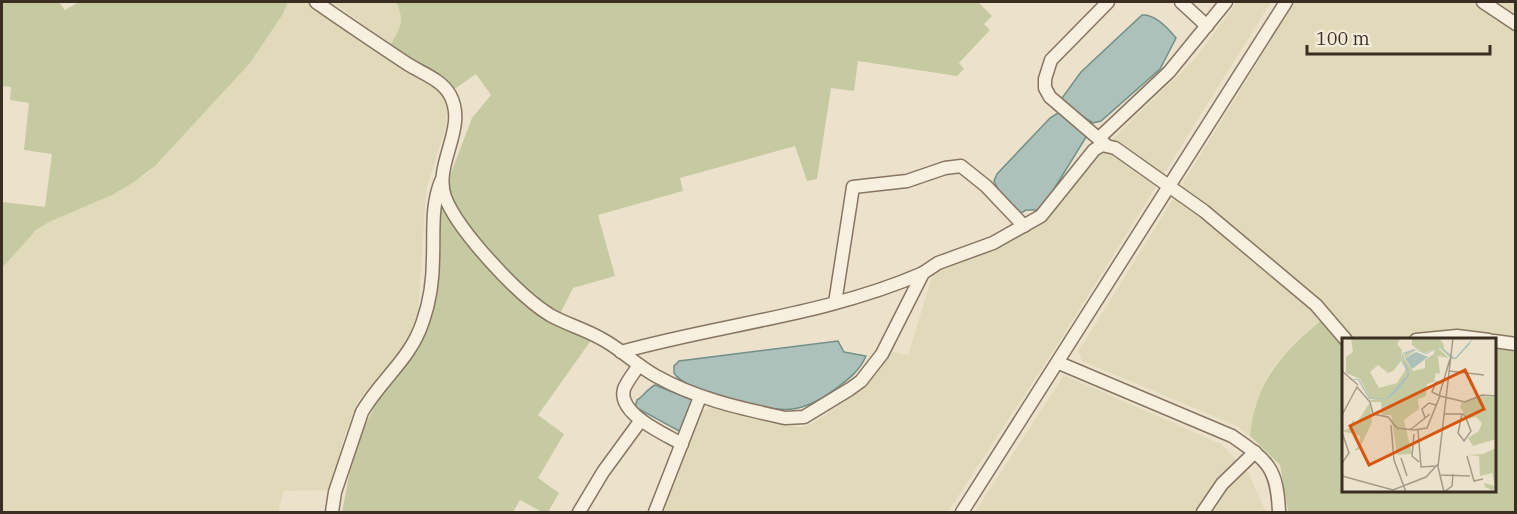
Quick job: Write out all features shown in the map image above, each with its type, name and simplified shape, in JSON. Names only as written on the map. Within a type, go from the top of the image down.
[{"type":"street","points":[[316,2],[410,66],[431,77],[449,94],[454,115],[454,128],[442,180],[434,203],[432,276],[423,321],[417,338],[402,363],[368,401],[362,412],[335,492],[332,513]]},
{"type":"street","points":[[1108,2],[1051,60],[1045,79],[1045,88],[1050,97],[1102,142],[1204,211],[1316,305],[1344,338]]},
{"type":"street","points":[[1181,2],[1207,26]]},
{"type":"street","points":[[621,352],[858,298],[923,273],[938,263],[993,243],[1024,226],[1044,214],[1094,150],[1102,145],[1102,142],[1169,72],[1226,2]]},
{"type":"street","points":[[962,513],[1286,2]]},
{"type":"street","points":[[1483,2],[1515,24]]},
{"type":"street","points":[[835,303],[853,187],[907,182],[945,168],[961,166],[986,186],[1024,226]]},
{"type":"street","points":[[442,180],[443,192],[450,208],[490,261],[526,296],[551,315],[602,339],[639,366],[700,397],[785,418],[804,417],[861,381],[882,354],[923,273]]},
{"type":"street","points":[[1436,338],[1457,336],[1473,338]]},
{"type":"street","points":[[1496,341],[1515,344]]},
{"type":"street","points":[[1059,363],[1232,435],[1255,452],[1274,474],[1278,487],[1279,513]]},
{"type":"street","points":[[639,366],[625,388],[623,397],[626,405],[634,416],[682,444]]},
{"type":"street","points":[[655,513],[700,397]]},
{"type":"street","points":[[579,513],[603,472],[641,420]]},
{"type":"street","points":[[1203,513],[1222,484],[1255,452]]},
{"type":"shaded area","points":[[288,2],[307,2],[442,92],[447,109],[446,126],[426,190],[418,313],[404,348],[389,370],[358,401],[343,440],[331,490],[284,491],[278,512],[2,512],[2,268],[28,237],[49,222],[112,195],[149,172],[250,63],[283,14]]},
{"type":"shaded area","points":[[332,2],[396,2],[402,18],[400,29],[391,44]]},
{"type":"shaded area","points":[[1237,2],[1271,2],[1061,339],[948,512],[662,512],[701,411],[712,408],[798,427],[805,426],[853,396],[890,351],[908,355],[932,277],[937,271],[1044,222],[1100,151],[1195,59]]},
{"type":"shaded area","points":[[1295,2],[1515,2],[1515,339],[1461,331],[1407,338],[1355,338],[1345,334],[1328,313],[1294,343],[1274,366],[1255,407],[1250,436],[1237,426],[1082,361],[1078,352]]},
{"type":"shaded area","points":[[1064,375],[1221,444],[1248,472],[1266,512],[975,512]]},
{"type":"green space","points":[[2,2],[59,2],[65,10],[79,2],[288,2],[283,14],[250,63],[155,166],[112,195],[49,222],[35,231],[2,268],[2,202],[45,207],[52,154],[24,150],[29,103],[10,100],[11,87],[2,86]]},
{"type":"green space","points":[[396,2],[979,2],[992,16],[984,24],[990,30],[959,63],[964,69],[957,76],[858,61],[854,91],[831,88],[817,179],[807,181],[795,146],[680,178],[683,191],[598,215],[615,276],[573,288],[555,324],[592,339],[538,415],[564,434],[538,478],[559,493],[548,512],[542,512],[520,500],[513,512],[342,512],[350,471],[364,428],[377,401],[401,373],[428,329],[438,286],[436,212],[472,118],[491,95],[476,74],[453,90],[391,44],[401,24]]},
{"type":"green space","points":[[1321,320],[1342,340],[1342,493],[1496,493],[1496,343],[1515,346],[1515,512],[1288,512],[1280,465],[1250,436],[1253,417],[1264,384],[1272,370],[1293,345]]},
{"type":"water","points":[[1142,15],[1156,19],[1176,38],[1160,69],[1101,121],[1093,123],[1065,105],[1062,98],[1081,72]]},
{"type":"water","points":[[1058,113],[1088,134],[1041,210],[1026,210],[1021,213],[1000,193],[994,181],[997,174],[1050,118]]},
{"type":"water","points":[[838,341],[844,352],[866,356],[861,365],[847,380],[825,396],[792,409],[770,408],[724,397],[687,384],[674,373],[674,366],[679,361]]},
{"type":"water","points":[[655,385],[693,400],[682,430],[679,431],[635,407],[637,400]]}]
